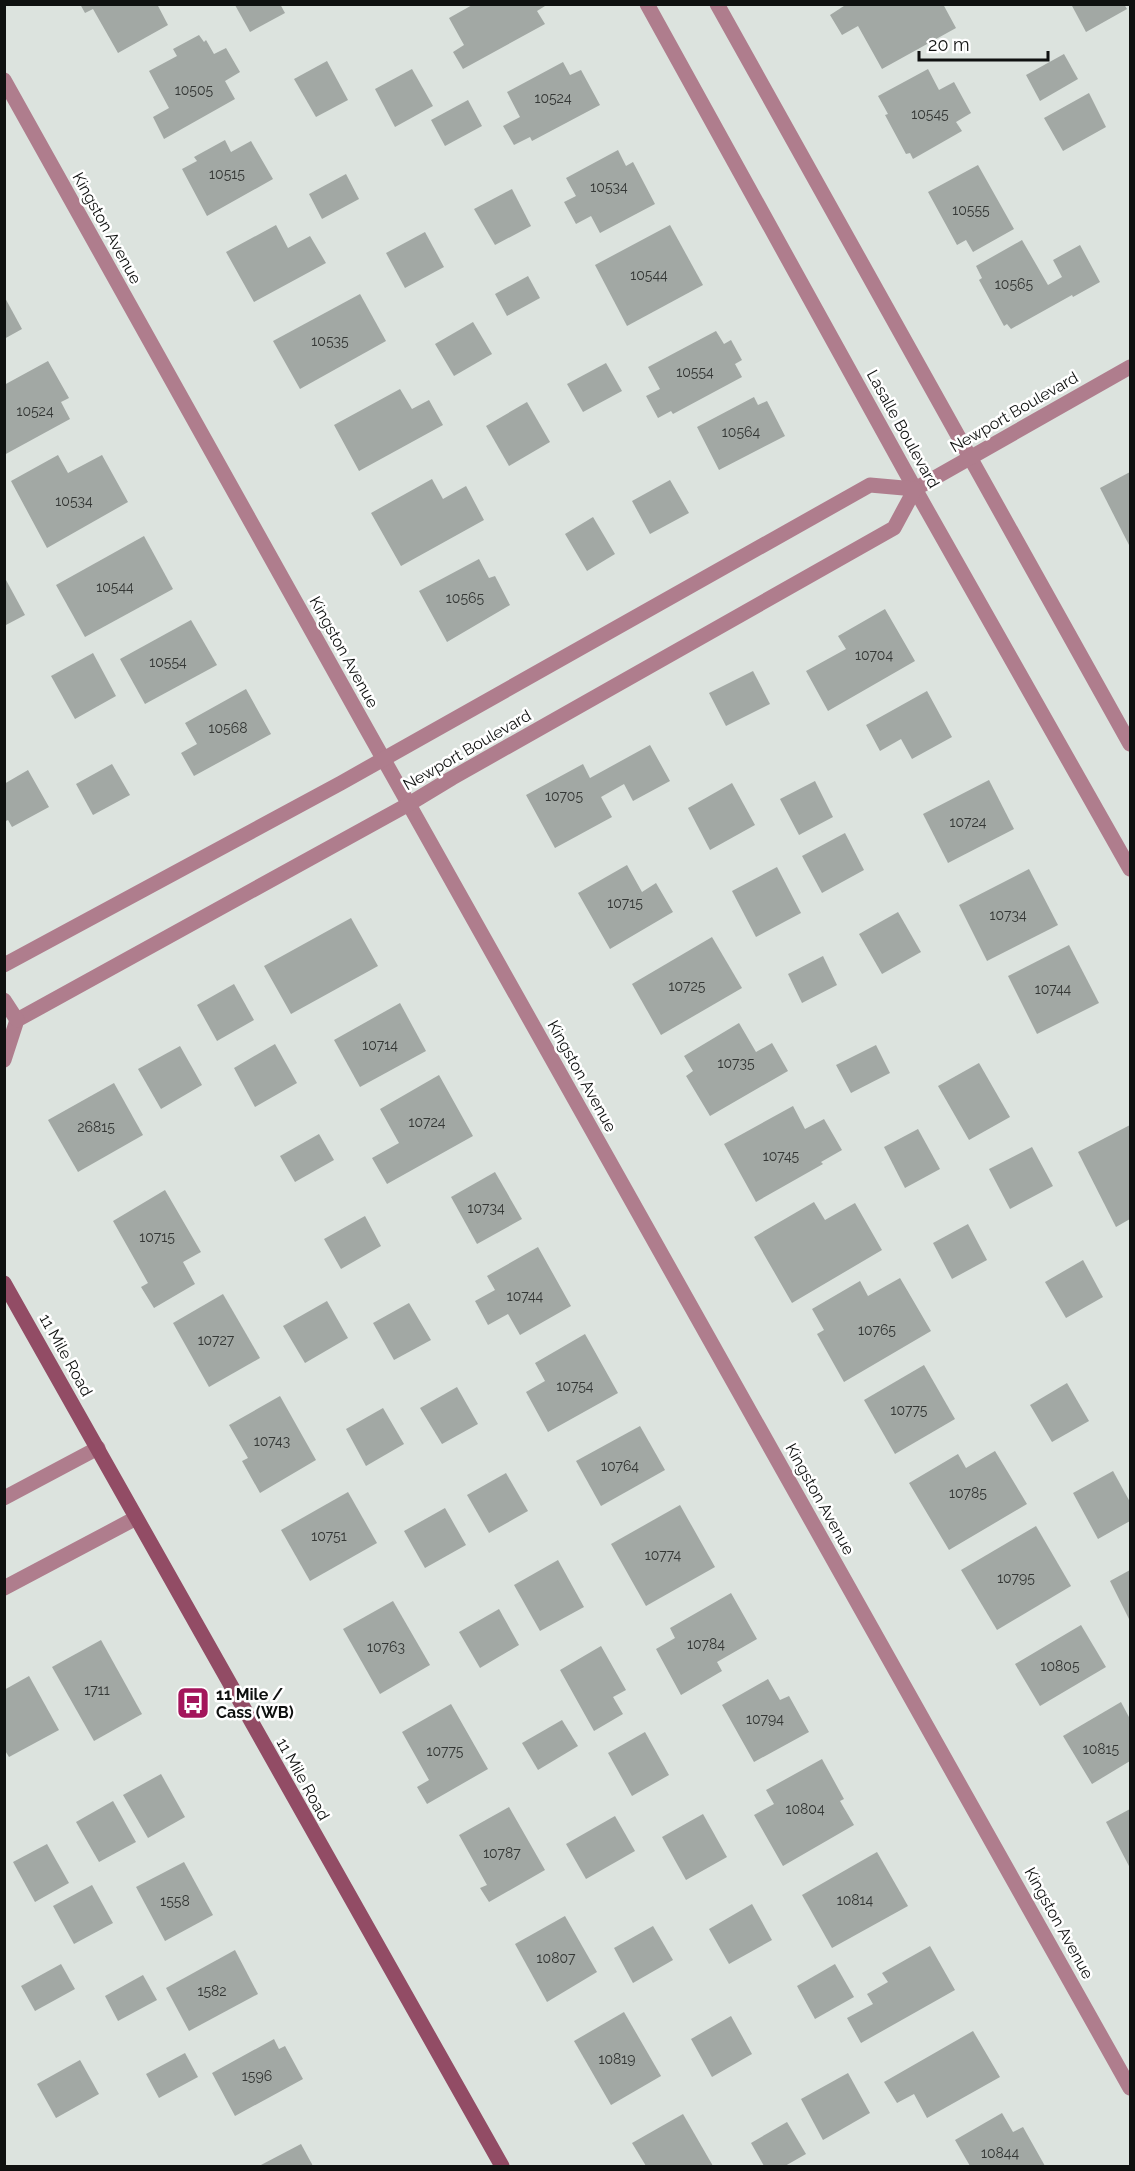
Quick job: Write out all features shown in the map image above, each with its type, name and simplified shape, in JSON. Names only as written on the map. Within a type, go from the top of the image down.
[{"type":"main road","name":"11 Mile Road","points":[[4,1283],[502,2166]]},
{"type":"street","name":"Lasalle Boulevard","points":[[647,4],[915,489],[1131,869]]},
{"type":"street","points":[[717,4],[1131,744]]},
{"type":"street","name":"Kingston Avenue","points":[[4,80],[383,759],[1131,2088]]},
{"type":"street","name":"Newport Boulevard","points":[[17,1020],[409,804],[894,528],[915,489],[1131,367]]},
{"type":"street","name":"Newport Boulevard","points":[[4,965],[383,759],[870,484],[915,489]]},
{"type":"street","points":[[4,1000],[17,1020],[4,1060]]},
{"type":"street","points":[[4,1498],[98,1448]]},
{"type":"street","points":[[4,1588],[136,1518]]},
{"type":"building","points":[[80,4],[157,4],[168,25],[118,53],[93,9],[85,13]]},
{"type":"building","points":[[280,4],[285,13],[250,32],[235,5]]},
{"type":"building","points":[[474,4],[544,4],[545,6],[537,11],[545,24],[463,69],[453,52],[464,45],[449,18]]},
{"type":"building","points":[[847,4],[943,4],[956,28],[882,69],[858,26],[842,35],[830,15]]},
{"type":"building","points":[[1071,4],[1124,4],[1127,9],[1086,32]]},
{"type":"building","points":[[199,35],[204,42],[206,40],[214,54],[226,48],[240,72],[225,81],[235,99],[164,139],[153,117],[169,108],[149,71],[177,56],[173,49]]},
{"type":"building","points":[[1064,54],[1078,79],[1040,101],[1026,75]]},
{"type":"building","points":[[327,61],[348,100],[316,117],[294,79]]},
{"type":"building","points":[[563,62],[570,75],[581,70],[600,105],[532,141],[530,137],[514,145],[503,126],[520,117],[507,92]]},
{"type":"building","points":[[412,69],[433,106],[395,127],[375,89]]},
{"type":"building","points":[[928,69],[939,90],[954,82],[971,113],[956,122],[962,131],[913,159],[910,153],[906,154],[885,115],[888,114],[878,96]]},
{"type":"building","points":[[1089,93],[1106,127],[1063,151],[1044,118]]},
{"type":"building","points":[[468,100],[482,126],[445,146],[431,120]]},
{"type":"building","points":[[225,140],[231,152],[251,141],[273,179],[207,216],[182,169],[197,161],[194,157]]},
{"type":"building","points":[[618,150],[626,166],[633,162],[655,204],[600,233],[591,216],[576,224],[564,202],[576,196],[566,178]]},
{"type":"building","points":[[978,165],[1014,229],[973,252],[966,240],[957,245],[928,192]]},
{"type":"building","points":[[346,174],[359,199],[322,219],[309,194]]},
{"type":"building","points":[[512,189],[531,226],[495,245],[474,209]]},
{"type":"building","points":[[276,225],[288,248],[310,236],[326,263],[254,302],[226,252]]},
{"type":"building","points":[[670,225],[703,285],[627,326],[595,265]]},
{"type":"building","points":[[425,232],[444,267],[405,288],[386,253]]},
{"type":"building","points":[[1022,240],[1048,285],[1062,277],[1053,260],[1080,245],[1100,282],[1011,329],[1007,324],[1004,326],[979,280],[982,278],[976,266]]},
{"type":"building","points":[[528,276],[540,298],[507,316],[495,294]]},
{"type":"building","points":[[360,294],[386,341],[300,389],[273,341]]},
{"type":"building","points":[[4,296],[22,329],[4,339]]},
{"type":"building","points":[[473,322],[492,354],[454,376],[435,344]]},
{"type":"building","points":[[716,331],[724,344],[731,340],[742,360],[735,364],[742,377],[673,414],[671,411],[658,418],[646,396],[660,389],[648,367]]},
{"type":"building","points":[[48,361],[69,398],[61,402],[70,419],[4,455],[4,385]]},
{"type":"building","points":[[606,363],[622,391],[583,412],[567,384]]},
{"type":"building","points":[[400,389],[412,409],[429,400],[443,425],[359,471],[334,425]]},
{"type":"building","points":[[754,397],[758,405],[767,401],[785,436],[719,470],[697,427]]},
{"type":"building","points":[[527,402],[550,442],[509,466],[486,426]]},
{"type":"building","points":[[58,455],[68,473],[102,455],[128,502],[47,548],[11,481]]},
{"type":"building","points":[[1130,472],[1130,544],[1129,545],[1100,488]]},
{"type":"building","points":[[432,479],[443,499],[466,486],[484,520],[401,566],[371,513]]},
{"type":"building","points":[[670,480],[689,513],[650,534],[632,501]]},
{"type":"building","points":[[593,517],[615,554],[587,571],[565,534]]},
{"type":"building","points":[[144,536],[173,589],[85,637],[56,585]]},
{"type":"building","points":[[479,559],[489,578],[495,576],[510,605],[447,642],[419,591]]},
{"type":"building","points":[[6,580],[25,615],[4,626],[4,581]]},
{"type":"building","points":[[885,609],[915,661],[828,711],[806,671],[846,649],[838,636]]},
{"type":"building","points":[[191,620],[217,665],[145,704],[120,659]]},
{"type":"building","points":[[93,653],[116,696],[75,719],[51,676]]},
{"type":"building","points":[[753,671],[770,704],[726,726],[709,693]]},
{"type":"building","points":[[246,689],[271,734],[194,776],[181,753],[197,744],[185,723]]},
{"type":"building","points":[[927,691],[952,737],[912,759],[901,739],[880,751],[866,725]]},
{"type":"building","points":[[650,745],[670,781],[633,801],[624,784],[601,797],[612,817],[555,848],[526,795],[583,764],[590,778]]},
{"type":"building","points":[[112,764],[130,795],[93,815],[76,784]]},
{"type":"building","points":[[28,770],[49,807],[12,827],[8,820],[4,822],[4,784]]},
{"type":"building","points":[[989,780],[1014,829],[948,863],[923,814]]},
{"type":"building","points":[[815,781],[833,817],[799,835],[780,799]]},
{"type":"building","points":[[732,783],[755,825],[710,850],[688,808]]},
{"type":"building","points":[[845,833],[864,870],[822,893],[802,856]]},
{"type":"building","points":[[627,865],[642,892],[656,883],[673,912],[610,949],[578,893]]},
{"type":"building","points":[[777,867],[801,913],[756,937],[732,891]]},
{"type":"building","points":[[1029,869],[1058,925],[987,961],[959,905]]},
{"type":"building","points":[[898,912],[921,952],[882,974],[859,934]]},
{"type":"building","points":[[351,918],[378,966],[291,1014],[264,966]]},
{"type":"building","points":[[712,937],[742,988],[661,1035],[632,984]]},
{"type":"building","points":[[1069,945],[1099,1003],[1037,1034],[1008,976]]},
{"type":"building","points":[[823,956],[837,985],[802,1003],[788,974]]},
{"type":"building","points":[[234,984],[254,1020],[217,1041],[197,1005]]},
{"type":"building","points":[[400,1003],[426,1051],[360,1087],[334,1040]]},
{"type":"building","points":[[739,1023],[756,1052],[772,1043],[788,1071],[710,1116],[686,1076],[693,1071],[684,1056]]},
{"type":"building","points":[[275,1044],[297,1083],[255,1107],[234,1068]]},
{"type":"building","points":[[876,1045],[890,1073],[851,1093],[836,1065]]},
{"type":"building","points":[[180,1046],[202,1085],[161,1109],[138,1069]]},
{"type":"building","points":[[979,1063],[1010,1117],[969,1140],[938,1086]]},
{"type":"building","points":[[439,1075],[473,1136],[387,1184],[372,1158],[399,1143],[380,1109]]},
{"type":"building","points":[[114,1083],[143,1135],[78,1172],[48,1120]]},
{"type":"building","points":[[793,1106],[805,1129],[824,1119],[842,1150],[821,1162],[823,1164],[756,1202],[724,1144]]},
{"type":"building","points":[[1130,1125],[1130,1219],[1116,1227],[1078,1152]]},
{"type":"building","points":[[918,1129],[940,1169],[905,1188],[884,1147]]},
{"type":"building","points":[[319,1134],[334,1160],[295,1182],[280,1156]]},
{"type":"building","points":[[1032,1147],[1053,1186],[1010,1209],[989,1169]]},
{"type":"building","points":[[495,1172],[522,1219],[477,1244],[451,1197]]},
{"type":"building","points":[[165,1190],[201,1252],[183,1262],[195,1284],[154,1308],[141,1287],[148,1283],[113,1221]]},
{"type":"building","points":[[814,1202],[825,1220],[855,1203],[882,1250],[792,1303],[754,1237]]},
{"type":"building","points":[[365,1216],[381,1246],[341,1269],[324,1239]]},
{"type":"building","points":[[968,1224],[987,1260],[952,1279],[933,1243]]},
{"type":"building","points":[[538,1247],[571,1306],[520,1335],[508,1314],[488,1325],[475,1301],[495,1290],[487,1276]]},
{"type":"building","points":[[1083,1260],[1103,1297],[1066,1318],[1045,1282]]},
{"type":"building","points":[[900,1278],[931,1331],[844,1382],[817,1334],[824,1330],[812,1309],[860,1281],[868,1296]]},
{"type":"building","points":[[223,1294],[260,1358],[209,1387],[173,1323]]},
{"type":"building","points":[[327,1301],[348,1338],[305,1363],[283,1326]]},
{"type":"building","points":[[409,1303],[431,1340],[394,1360],[373,1323]]},
{"type":"building","points":[[585,1334],[618,1393],[548,1432],[526,1392],[545,1381],[535,1363]]},
{"type":"building","points":[[924,1365],[955,1419],[895,1454],[864,1400]]},
{"type":"building","points":[[1067,1383],[1089,1421],[1052,1442],[1030,1405]]},
{"type":"building","points":[[457,1387],[478,1424],[442,1444],[420,1408]]},
{"type":"building","points":[[280,1396],[316,1460],[260,1493],[242,1461],[248,1458],[229,1425]]},
{"type":"building","points":[[383,1408],[404,1444],[366,1466],[346,1429]]},
{"type":"building","points":[[640,1426],[665,1470],[601,1506],[576,1461]]},
{"type":"building","points":[[995,1451],[1027,1504],[949,1550],[909,1483],[958,1454],[966,1468]]},
{"type":"building","points":[[1113,1471],[1130,1502],[1130,1521],[1098,1539],[1073,1493]]},
{"type":"building","points":[[506,1473],[528,1511],[489,1533],[467,1495]]},
{"type":"building","points":[[348,1492],[377,1543],[310,1581],[281,1530]]},
{"type":"building","points":[[680,1505],[715,1567],[646,1606],[611,1544]]},
{"type":"building","points":[[445,1508],[466,1545],[425,1568],[404,1531]]},
{"type":"building","points":[[1036,1526],[1071,1586],[997,1630],[961,1570]]},
{"type":"building","points":[[558,1560],[584,1607],[540,1631],[514,1585]]},
{"type":"building","points":[[1130,1570],[1130,1621],[1110,1581]]},
{"type":"building","points":[[731,1593],[757,1639],[717,1662],[722,1671],[681,1695],[656,1649],[675,1638],[670,1628]]},
{"type":"building","points":[[393,1601],[430,1665],[380,1694],[343,1629]]},
{"type":"building","points":[[499,1609],[519,1645],[480,1668],[459,1632]]},
{"type":"building","points":[[1081,1625],[1106,1667],[1040,1706],[1015,1664]]},
{"type":"building","points":[[101,1640],[142,1714],[94,1741],[52,1667]]},
{"type":"building","points":[[601,1646],[626,1690],[613,1697],[623,1714],[594,1731],[560,1670]]},
{"type":"building","points":[[29,1676],[59,1730],[9,1757],[4,1749],[4,1690]]},
{"type":"building","points":[[768,1679],[780,1700],[789,1696],[809,1732],[754,1762],[722,1705]]},
{"type":"building","points":[[1121,1702],[1130,1719],[1130,1761],[1092,1784],[1063,1736]]},
{"type":"building","points":[[451,1704],[488,1769],[427,1804],[417,1787],[429,1780],[402,1732]]},
{"type":"building","points":[[562,1720],[578,1746],[538,1770],[522,1743]]},
{"type":"building","points":[[645,1732],[669,1775],[632,1796],[608,1753]]},
{"type":"building","points":[[822,1759],[844,1799],[840,1801],[854,1825],[783,1866],[754,1815],[774,1804],[766,1790]]},
{"type":"building","points":[[161,1774],[185,1817],[148,1838],[123,1795]]},
{"type":"building","points":[[113,1801],[136,1842],[99,1862],[76,1822]]},
{"type":"building","points":[[509,1807],[545,1870],[489,1902],[480,1888],[487,1885],[459,1835]]},
{"type":"building","points":[[1130,1809],[1130,1868],[1106,1822]]},
{"type":"building","points":[[703,1814],[727,1857],[686,1880],[662,1837]]},
{"type":"building","points":[[615,1816],[635,1851],[586,1879],[566,1844]]},
{"type":"building","points":[[47,1844],[69,1883],[35,1902],[13,1862]]},
{"type":"building","points":[[877,1852],[908,1906],[832,1948],[802,1895]]},
{"type":"building","points":[[184,1862],[213,1915],[165,1941],[136,1887]]},
{"type":"building","points":[[92,1885],[113,1923],[74,1944],[53,1906]]},
{"type":"building","points":[[752,1904],[772,1940],[729,1964],[709,1929]]},
{"type":"building","points":[[565,1916],[597,1972],[547,2002],[515,1944]]},
{"type":"building","points":[[653,1926],[673,1960],[633,1983],[614,1948]]},
{"type":"building","points":[[930,1946],[955,1990],[861,2043],[847,2018],[873,2004],[867,1994],[888,1982],[882,1973]]},
{"type":"building","points":[[235,1950],[258,1994],[189,2031],[166,1988]]},
{"type":"building","points":[[61,1964],[75,1989],[35,2011],[21,1986]]},
{"type":"building","points":[[835,1964],[854,1997],[815,2019],[797,1986]]},
{"type":"building","points":[[143,1975],[157,2000],[118,2021],[105,1996]]},
{"type":"building","points":[[624,2012],[661,2076],[611,2105],[574,2041]]},
{"type":"building","points":[[731,2016],[752,2054],[712,2077],[691,2039]]},
{"type":"building","points":[[973,2031],[1000,2077],[927,2118],[914,2094],[897,2103],[884,2082]]},
{"type":"building","points":[[274,2039],[279,2049],[285,2046],[303,2079],[235,2116],[212,2073]]},
{"type":"building","points":[[185,2053],[198,2077],[159,2098],[146,2074]]},
{"type":"building","points":[[80,2060],[99,2094],[56,2118],[37,2084]]},
{"type":"building","points":[[848,2073],[870,2113],[823,2140],[801,2099]]},
{"type":"building","points":[[1002,2113],[1013,2132],[1023,2127],[1045,2166],[970,2166],[955,2140]]},
{"type":"building","points":[[683,2114],[713,2166],[646,2166],[632,2143]]},
{"type":"building","points":[[787,2122],[806,2154],[785,2166],[764,2166],[751,2143]]},
{"type":"building","points":[[301,2144],[313,2166],[259,2166]]},
{"type":"place","name":"11 Mile / Cass (WB)","points":[[193,1703]]}]
